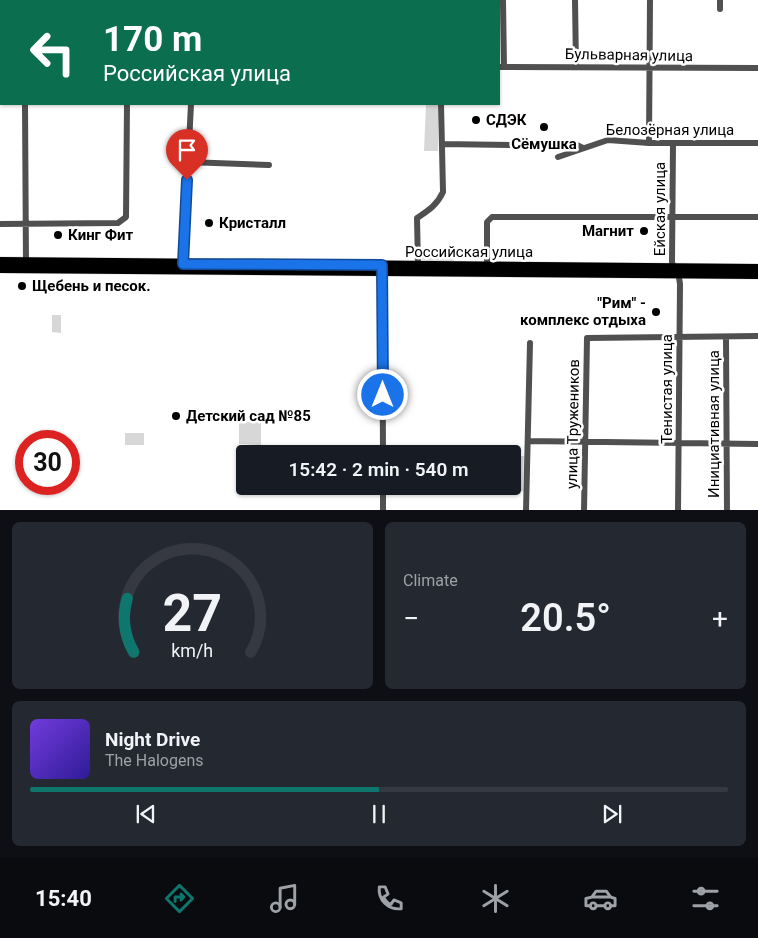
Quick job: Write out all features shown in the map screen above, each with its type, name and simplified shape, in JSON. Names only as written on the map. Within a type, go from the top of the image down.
[{"type":"main road","name":"Российская улица","points":[[0,262],[11,262],[26,266],[41,262],[382,269],[418,266],[487,266],[758,275]]},
{"type":"main road","name":"Российская улица","points":[[0,269],[26,266],[676,271],[758,268]]},
{"type":"street","points":[[501,67],[503,0]]},
{"type":"street","points":[[575,0],[576,66]]},
{"type":"street","name":"Ейская улица","points":[[649,143],[650,0]]},
{"type":"street","points":[[720,0],[720,9]]},
{"type":"street","name":"Бульварная улица","points":[[501,67],[758,68]]},
{"type":"street","points":[[25,105],[26,266]]},
{"type":"street","points":[[0,224],[118,223],[126,217],[127,105]]},
{"type":"street","points":[[183,264],[191,105]]},
{"type":"street","points":[[418,266],[417,218],[432,209],[439,201],[443,192],[441,105]]},
{"type":"street","name":"Белозёрная улица","points":[[558,157],[608,140],[649,143],[758,143]]},
{"type":"street","points":[[442,144],[514,145],[572,142],[583,148]]},
{"type":"street","name":"Ейская улица","points":[[673,143],[673,217],[676,271]]},
{"type":"street","points":[[188,162],[269,165]]},
{"type":"street","points":[[487,266],[488,222],[492,217],[758,217]]},
{"type":"street","points":[[11,262],[19,257],[26,248]]},
{"type":"street","points":[[26,248],[41,262]]},
{"type":"street","points":[[382,269],[383,445]]},
{"type":"street","name":"Тенистая улица","points":[[676,271],[679,337],[678,510]]},
{"type":"street","name":"Инициативная улица","points":[[726,336],[727,510]]},
{"type":"street","points":[[679,337],[758,336]]},
{"type":"street","name":"улица Тружеников","points":[[584,510],[587,338],[679,337]]},
{"type":"street","points":[[526,510],[530,343]]},
{"type":"street","points":[[528,441],[758,444]]},
{"type":"street","points":[[383,495],[384,510]]},
{"type":"shaded area","points":[[426,105],[438,105],[438,151],[424,151]]},
{"type":"shaded area","points":[[445,250],[453,254],[454,261],[426,261],[422,259],[422,255],[427,251]]},
{"type":"shaded area","points":[[52,315],[61,315],[61,333],[52,332]]},
{"type":"shaded area","points":[[239,422],[261,422],[261,445],[239,444]]},
{"type":"shaded area","points":[[125,433],[144,433],[144,445],[125,445]]},
{"type":"shaded area","points":[[521,456],[524,456],[523,491],[521,491]]},
{"type":"place","name":"СДЭК","points":[[476,120]]},
{"type":"place","name":"Сёмушка","points":[[544,127]]},
{"type":"place","name":"Кристалл","points":[[209,223]]},
{"type":"place","name":"Магнит","points":[[644,231]]},
{"type":"place","name":"Кинг Фит","points":[[58,235]]},
{"type":"place","name":"Щебень и песок.","points":[[22,286]]},
{"type":"place","name":"\"Рим\" - комплекс отдыха","points":[[656,312]]},
{"type":"place","name":"Детский сад №85","points":[[176,416]]},
{"type":"route","points":[[187,180],[183,264],[382,265],[383,395]]}]
